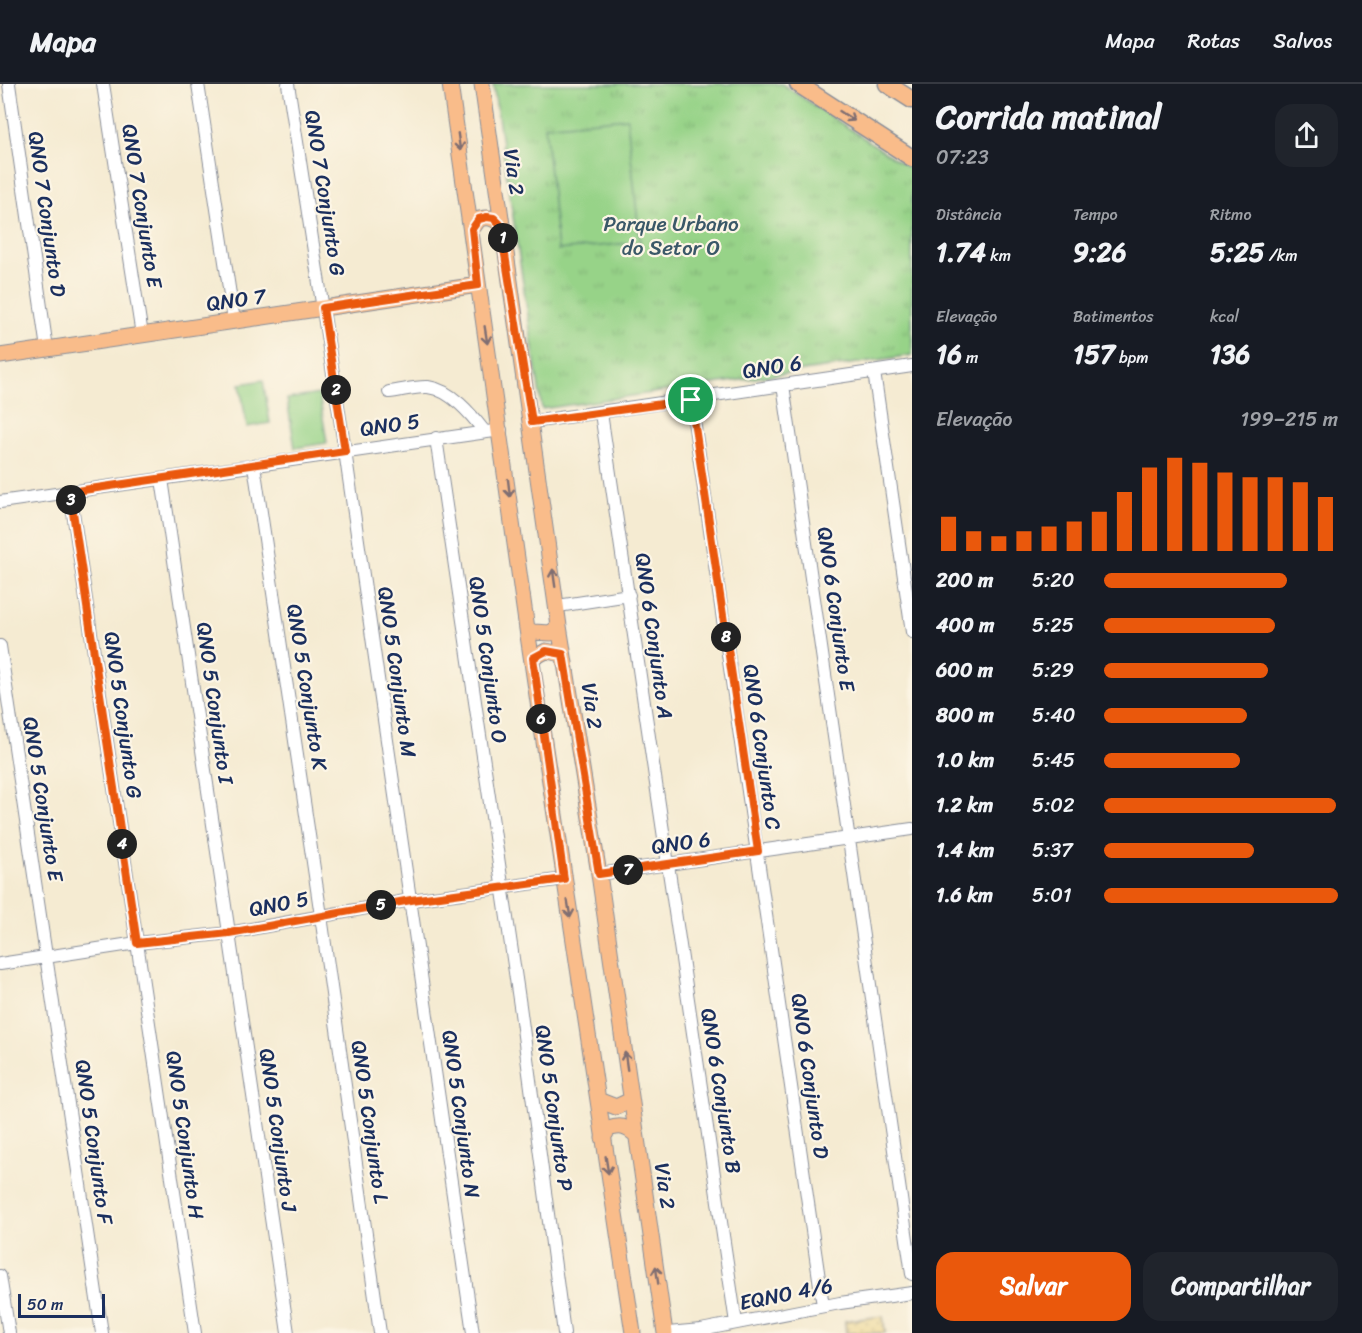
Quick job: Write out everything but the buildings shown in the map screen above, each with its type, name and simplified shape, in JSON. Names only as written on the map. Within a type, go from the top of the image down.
[{"type":"highway","points":[[798,84],[912,158]]},
{"type":"highway","points":[[887,84],[912,100]]},
{"type":"main road","points":[[450,84],[501,430],[527,629],[633,1333]]},
{"type":"main road","name":"Via 2","points":[[482,84],[500,224],[532,422],[563,654],[599,874],[667,1333]]},
{"type":"main road","points":[[472,229],[479,219],[487,217],[494,218],[500,224]]},
{"type":"main road","name":"QNO 7","points":[[0,356],[478,285]]},
{"type":"main road","points":[[527,629],[533,632],[551,633],[559,626]]},
{"type":"main road","points":[[533,658],[546,651],[563,654]]},
{"type":"main road","points":[[598,1100],[616,1107],[631,1100]]},
{"type":"main road","points":[[603,1138],[608,1129],[619,1125],[628,1128],[636,1135]]},
{"type":"street","name":"QNO 7 Conjunto D","points":[[9,84],[47,349]]},
{"type":"street","name":"QNO 7 Conjunto E","points":[[104,84],[142,335]]},
{"type":"street","points":[[198,84],[234,321]]},
{"type":"street","name":"QNO 7 Conjunto G","points":[[288,84],[345,451]]},
{"type":"street","name":"QNO 6","points":[[532,422],[912,366]]},
{"type":"street","points":[[874,372],[912,632]]},
{"type":"street","name":"QNO 6 Conjunto E","points":[[783,385],[912,1274]]},
{"type":"street","points":[[389,392],[427,387],[446,394],[474,417],[484,431]]},
{"type":"street","name":"QNO 6 Conjunto C","points":[[691,400],[758,851]]},
{"type":"street","name":"QNO 6 Conjunto A","points":[[601,412],[668,864]]},
{"type":"street","name":"QNO 5","points":[[0,502],[501,430]]},
{"type":"street","name":"QNO 5 Conjunto O","points":[[436,438],[501,888]]},
{"type":"street","name":"QNO 5 Conjunto M","points":[[345,451],[411,900]]},
{"type":"street","name":"QNO 5 Conjunto K","points":[[254,465],[321,916]]},
{"type":"street","name":"QNO 5 Conjunto I","points":[[162,479],[229,933]]},
{"type":"street","name":"QNO 5 Conjunto G","points":[[70,492],[137,943]]},
{"type":"street","points":[[558,606],[629,595]]},
{"type":"street","name":"QNO 5 Conjunto E","points":[[0,646],[47,958]]},
{"type":"street","name":"QNO 6","points":[[599,874],[912,828]]},
{"type":"street","name":"QNO 6 Conjunto D","points":[[758,851],[823,1306]]},
{"type":"street","name":"QNO 6 Conjunto B","points":[[668,864],[736,1323]]},
{"type":"street","name":"QNO 5","points":[[0,964],[137,943],[229,933],[411,900],[564,879]]},
{"type":"street","name":"QNO 5 Conjunto P","points":[[501,888],[522,1017],[564,1333]]},
{"type":"street","name":"QNO 5 Conjunto N","points":[[411,900],[473,1333]]},
{"type":"street","name":"QNO 5 Conjunto L","points":[[321,916],[380,1333]]},
{"type":"street","name":"QNO 5 Conjunto J","points":[[229,933],[288,1333]]},
{"type":"street","name":"QNO 5 Conjunto H","points":[[137,943],[195,1333]]},
{"type":"street","name":"QNO 5 Conjunto F","points":[[47,958],[102,1333]]},
{"type":"street","points":[[0,1276],[9,1333]]},
{"type":"street","name":"EQNO 4/6","points":[[667,1333],[912,1293]]},
{"type":"sand","points":[[883,1316],[885,1333],[846,1333],[845,1321]]},
{"type":"green space","name":"Parque Urbano do Setor O","points":[[493,84],[782,84],[912,170],[912,355],[542,409]]},
{"type":"green space","points":[[627,118],[640,242],[558,250],[545,126]]},
{"type":"green space","points":[[263,380],[270,423],[247,427],[240,384]]},
{"type":"green space","points":[[319,394],[327,443],[295,448],[287,399]]},
{"type":"route","points":[[487,217],[494,218],[500,224],[532,422],[691,400],[758,851],[599,874],[563,654],[546,651],[533,658],[564,879],[411,900],[229,933],[137,943],[70,492],[345,451],[323,308],[478,285],[472,229],[479,219],[487,217]]}]
